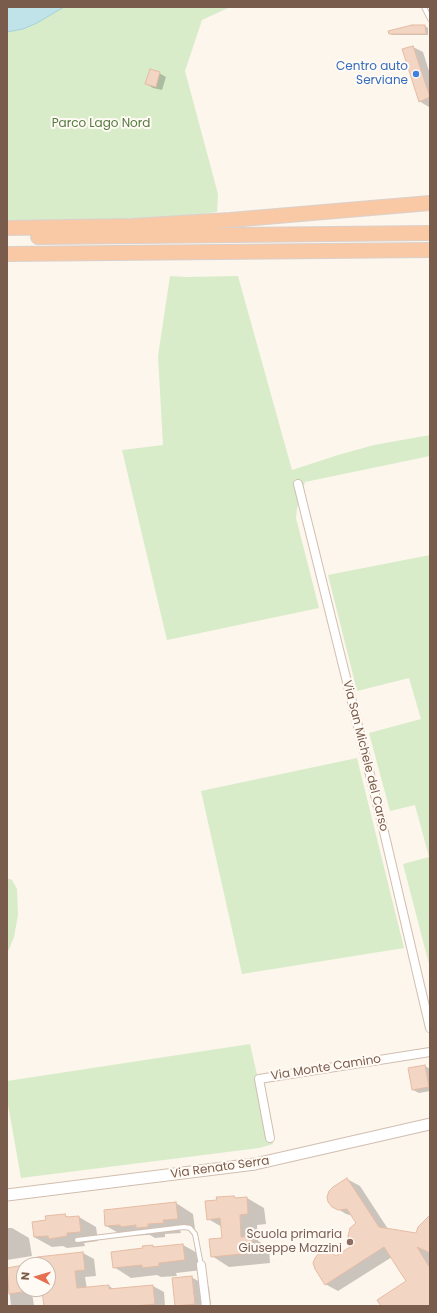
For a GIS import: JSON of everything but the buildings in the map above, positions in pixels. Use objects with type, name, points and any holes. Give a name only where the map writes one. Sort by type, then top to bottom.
[{"type":"highway","points":[[7,228],[132,226],[230,220],[430,203]]},
{"type":"highway","points":[[7,237],[430,233]]},
{"type":"highway","points":[[7,254],[430,250]]},
{"type":"street","name":"Via San Michele del Carso","points":[[298,484],[381,820],[430,1028]]},
{"type":"street","name":"Via Monte Camino","points":[[270,1138],[259,1079],[430,1052]]},
{"type":"street","name":"Via Renato Serra","points":[[7,1195],[255,1164],[430,1124]]},
{"type":"street","points":[[201,1265],[206,1306]]},
{"type":"lane","points":[[424,7],[430,13]]},
{"type":"lane","points":[[424,7],[430,19]]},
{"type":"lane","points":[[77,1240],[184,1227],[190,1228],[195,1234],[201,1265]]},
{"type":"green space","name":"Parco Lago Nord","points":[[7,7],[230,7],[202,20],[185,71],[218,194],[217,212],[175,218],[7,221]]},
{"type":"green space","points":[[170,276],[238,276],[292,470],[374,445],[430,435],[430,456],[305,482],[297,508],[296,518],[319,608],[167,640],[122,450],[163,445],[158,356]]},
{"type":"green space","points":[[430,555],[430,968],[403,864],[429,857],[415,805],[390,811],[369,733],[421,719],[409,678],[357,691],[328,575]]},
{"type":"green space","points":[[357,758],[404,948],[242,974],[201,791]]},
{"type":"green space","points":[[7,878],[12,880],[17,889],[18,915],[14,937],[7,954]]},
{"type":"green space","points":[[250,1044],[273,1144],[259,1148],[21,1178],[7,1099],[7,1081]]},
{"type":"water","points":[[7,7],[64,7],[37,23],[23,29],[7,32]]},
{"type":"place","name":"Centro auto Serviane","points":[[416,74]]},
{"type":"place","name":"Scuola primaria Giuseppe Mazzini","points":[[350,1242]]}]
